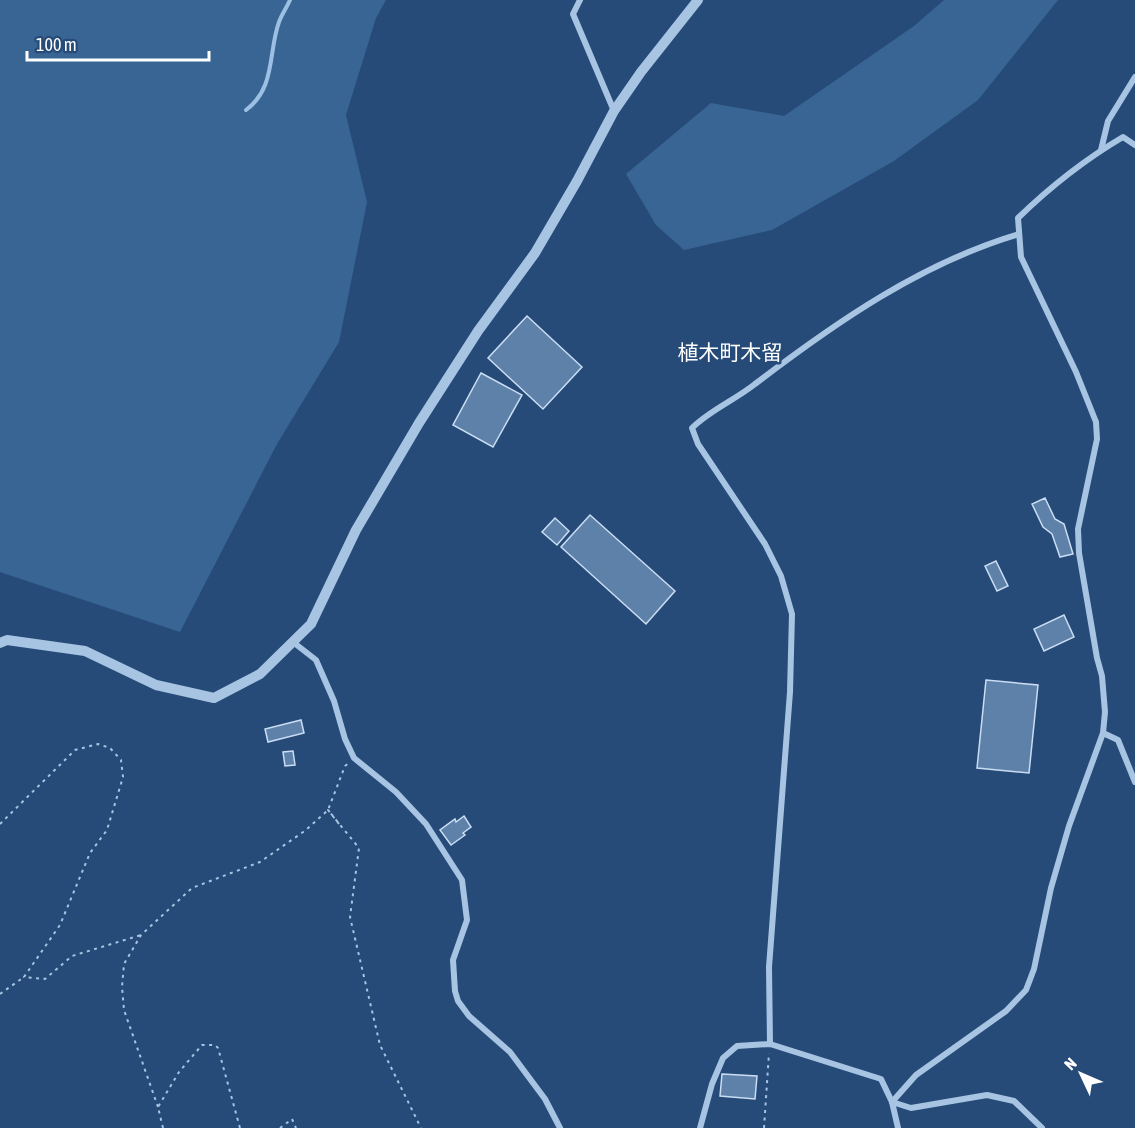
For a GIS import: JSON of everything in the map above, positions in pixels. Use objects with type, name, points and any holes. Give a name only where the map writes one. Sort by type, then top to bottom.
[{"type":"street","points":[[580,0],[573,14],[614,111]]},
{"type":"street","points":[[0,643],[7,640],[85,651],[156,685],[214,698],[260,674],[311,624],[356,530],[396,462],[478,331],[535,253],[614,111],[641,72],[698,0]]},
{"type":"street","points":[[1101,150],[1108,121],[1135,77]]},
{"type":"street","points":[[892,1102],[916,1075],[1006,1011],[1026,990],[1034,969],[1051,888],[1069,826],[1103,733],[1105,712],[1102,676],[1081,564],[1078,529],[1097,439],[1096,422],[1076,372],[1021,257],[1018,218],[1050,187],[1101,150],[1123,137],[1135,145]]},
{"type":"street","points":[[770,1044],[769,967],[790,692],[792,614],[781,576],[765,544],[698,444],[692,428],[701,418],[754,386],[799,352],[901,283],[982,245],[1019,234]]},
{"type":"street","points":[[293,642],[316,660],[354,758],[396,792],[426,824],[462,880],[467,920],[453,960],[458,1001],[469,1016],[510,1052],[545,1099],[560,1128]]},
{"type":"street","points":[[1103,733],[1118,740],[1135,782]]},
{"type":"street","points":[[700,1128],[712,1084],[723,1058],[737,1046],[770,1044],[881,1079],[892,1102],[898,1128]]},
{"type":"street","points":[[892,1102],[911,1108],[987,1095],[1014,1101],[1042,1128]]},
{"type":"path","points":[[0,824],[75,750],[98,744],[110,748],[121,760],[123,777],[107,830],[90,853],[60,925],[24,977],[0,994]]},
{"type":"path","points":[[163,1128],[158,1107],[124,1010],[122,987],[124,964],[141,935],[192,888],[260,862],[306,830],[328,810],[345,766],[354,758]]},
{"type":"path","points":[[328,810],[339,824]]},
{"type":"path","points":[[328,810],[359,849],[350,917],[380,1045],[421,1128]]},
{"type":"path","points":[[24,977],[45,979],[72,956],[141,935]]},
{"type":"path","points":[[764,1128],[770,1044]]},
{"type":"path","points":[[158,1107],[179,1072],[202,1045],[215,1045],[218,1048],[240,1128]]},
{"type":"path","points":[[280,1128],[292,1119],[296,1128]]},
{"type":"shaded area","points":[[0,0],[386,0],[376,18],[346,115],[367,202],[339,342],[277,444],[180,632],[0,572]]},
{"type":"shaded area","points":[[944,0],[1058,0],[978,100],[894,161],[772,230],[684,250],[656,225],[626,174],[711,103],[784,116],[914,26]]},
{"type":"building","points":[[527,316],[582,367],[543,409],[488,358]]},
{"type":"building","points":[[481,373],[522,395],[493,447],[453,425]]},
{"type":"building","points":[[1045,498],[1055,519],[1064,524],[1073,554],[1060,557],[1052,534],[1043,527],[1032,504]]},
{"type":"building","points":[[590,515],[675,591],[646,624],[561,547]]},
{"type":"building","points":[[555,518],[569,531],[557,545],[542,532]]},
{"type":"building","points":[[996,561],[1008,586],[997,591],[985,566]]},
{"type":"building","points":[[1064,615],[1074,637],[1044,651],[1034,629]]},
{"type":"building","points":[[986,680],[1038,685],[1029,773],[977,768]]},
{"type":"building","points":[[301,720],[304,733],[268,742],[265,729]]},
{"type":"building","points":[[293,751],[295,765],[285,766],[283,752]]},
{"type":"building","points":[[464,816],[471,827],[463,833],[465,835],[451,845],[440,830],[455,819],[456,822]]},
{"type":"building","points":[[722,1074],[757,1076],[755,1099],[720,1096]]},
{"type":"waterway","points":[[246,110],[256,101],[267,80],[280,19],[290,0]]},
{"type":"district","name":"植木町木留","points":[[730,353]]}]
